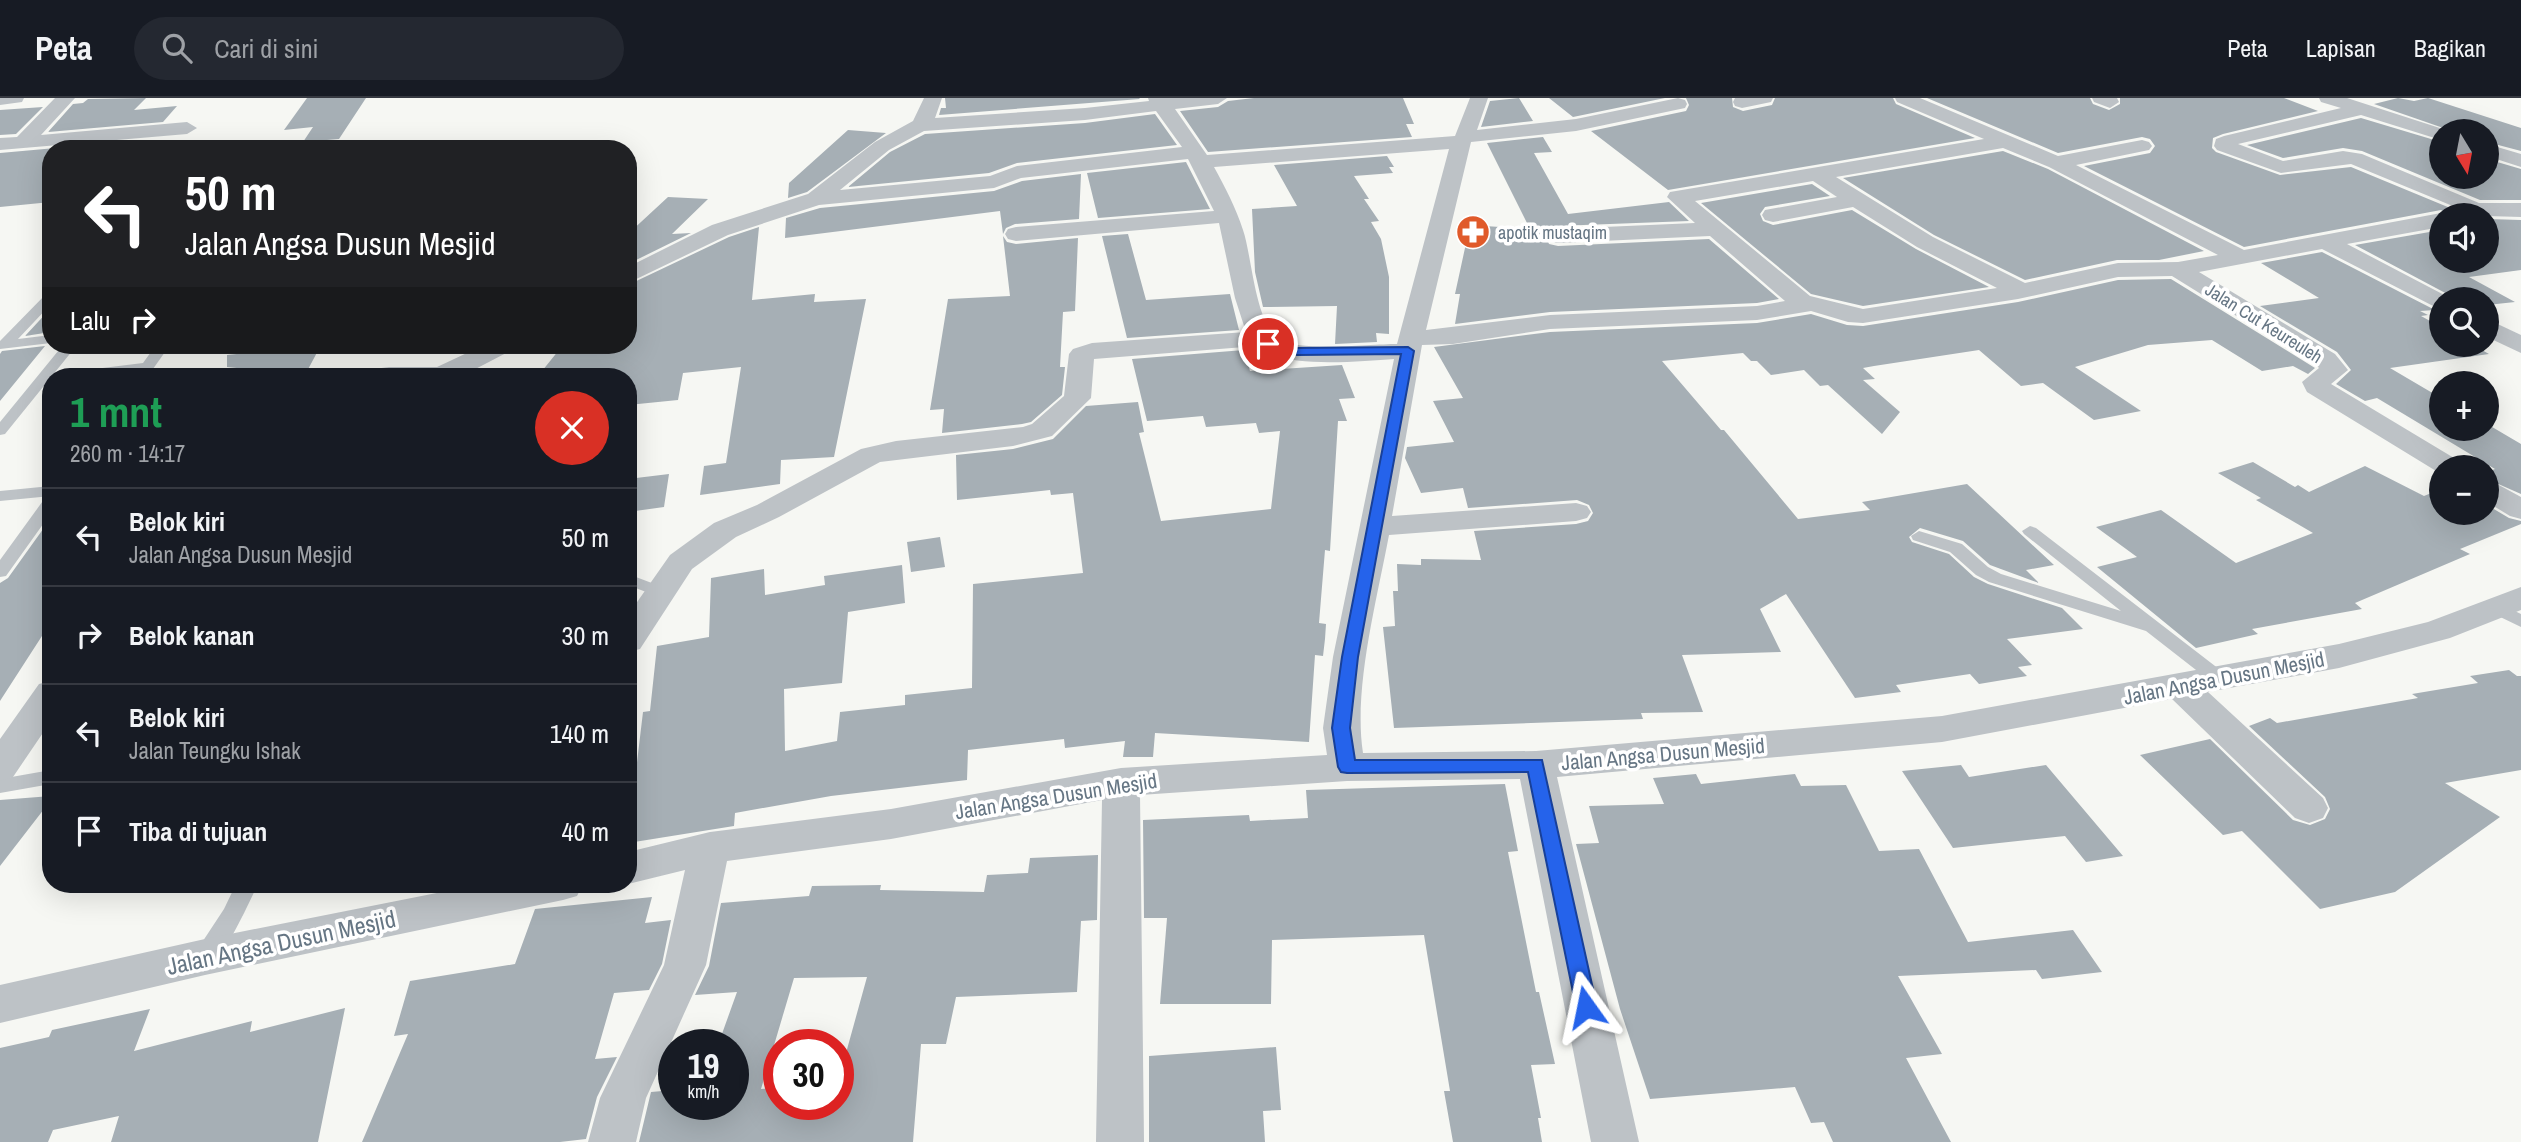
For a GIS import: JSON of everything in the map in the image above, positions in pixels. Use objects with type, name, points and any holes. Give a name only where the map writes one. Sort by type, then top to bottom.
[{"type":"street","points":[[0,99],[15,98]]},
{"type":"street","points":[[23,142],[66,98]]},
{"type":"street","points":[[817,199],[882,146],[920,125],[933,98]]},
{"type":"street","points":[[920,125],[1086,114],[1159,102],[1218,98]]},
{"type":"street","points":[[1347,767],[1341,728],[1350,657],[1410,345],[1463,139],[1479,98]]},
{"type":"street","points":[[1742,102],[1763,98]]},
{"type":"street","points":[[1904,98],[2056,163],[2241,257]]},
{"type":"street","points":[[2328,98],[2429,130]]},
{"type":"street","points":[[1159,102],[1176,123],[1227,216],[1241,262],[1252,318],[1262,338],[1277,348],[1297,352],[1410,345],[1550,322],[1757,313],[1804,304],[1823,305],[1855,316],[2021,291],[2123,270],[2157,267],[2178,270],[2429,222]]},
{"type":"street","points":[[637,271],[720,230],[817,199],[994,182],[1017,172],[1463,139],[1576,125],[1678,104]]},
{"type":"street","points":[[2362,109],[2223,143],[2224,146],[2281,167],[2343,157],[2355,158],[2451,203]]},
{"type":"street","points":[[46,140],[187,128]]},
{"type":"street","points":[[0,144],[42,140]]},
{"type":"street","points":[[1804,304],[1678,197],[2007,141]]},
{"type":"street","points":[[2056,163],[2142,146]]},
{"type":"street","points":[[2499,153],[2521,161]]},
{"type":"street","points":[[1818,175],[1925,242],[2021,291]]},
{"type":"street","points":[[1773,215],[1855,200]]},
{"type":"street","points":[[2499,211],[2521,210]]},
{"type":"street","points":[[1016,234],[1227,216]]},
{"type":"street","points":[[1558,236],[1713,229]]},
{"type":"street","points":[[2324,241],[2429,297]]},
{"type":"street","name":"Jalan Cut Keureuleh","points":[[2178,270],[2326,360],[2335,370],[2315,382],[2316,386],[2429,455]]},
{"type":"street","points":[[2499,333],[2521,345]]},
{"type":"street","points":[[637,627],[681,562],[726,530],[768,511],[871,455],[1013,438],[1041,430],[1077,398],[1082,354],[1092,351],[1262,338]]},
{"type":"street","points":[[461,368],[487,354]]},
{"type":"street","points":[[2499,497],[2521,510]]},
{"type":"street","points":[[1375,527],[1576,512]]},
{"type":"street","name":"Jalan Angsa Dusun Mesjid","points":[[637,866],[710,848],[891,824],[1121,782],[1347,767],[1536,765],[1942,729],[2221,680],[2339,656],[2513,609]]},
{"type":"street","points":[[2181,687],[2309,808]]},
{"type":"street","points":[[0,767],[42,706]]},
{"type":"street","points":[[1536,765],[1615,1142]]},
{"type":"street","points":[[1120,1142],[1121,782]]},
{"type":"street","points":[[612,1142],[622,1098],[685,965],[710,848]]},
{"type":"street","name":"Jalan Angsa Dusun Mesjid","points":[[0,1004],[205,957],[519,893]]},
{"type":"lane","points":[[3,345],[42,305]]},
{"type":"lane","points":[[3,345],[42,341]]},
{"type":"lane","points":[[0,431],[42,384]]},
{"type":"lane","points":[[0,496],[42,492]]},
{"type":"lane","points":[[0,572],[42,514]]},
{"type":"lane","points":[[2030,531],[2221,680]]},
{"type":"lane","points":[[1919,536],[1956,548],[1982,571],[1995,578],[2157,628]]},
{"type":"lane","points":[[637,583],[659,592]]},
{"type":"lane","points":[[0,786],[42,779]]},
{"type":"lane","points":[[205,957],[243,893]]},
{"type":"building","points":[[146,98],[134,110],[177,106],[163,122],[48,132],[73,104],[83,103],[88,99]]},
{"type":"building","points":[[307,98],[366,98],[339,139],[304,140],[313,127],[284,130]]},
{"type":"building","points":[[945,98],[1140,99],[939,115],[941,108],[946,108]]},
{"type":"building","points":[[1254,98],[1403,98],[1414,124],[1406,124],[1412,137],[1208,152],[1180,111],[1218,107],[1228,101]]},
{"type":"building","points":[[1519,98],[1533,121],[1481,127],[1490,101]]},
{"type":"building","points":[[1549,98],[1665,98],[1573,117]]},
{"type":"building","points":[[1686,98],[1732,98],[1733,107],[1743,111],[1772,105],[1775,98],[1893,98],[1896,104],[1975,138],[1668,190],[1591,131],[1686,111],[1689,105]]},
{"type":"building","points":[[1927,98],[2090,98],[2093,104],[2109,110],[2120,104],[2120,98],[2284,98],[2318,111],[2223,134],[2213,138],[2212,148],[2216,152],[2280,175],[2351,167],[2438,203],[2429,203],[2429,212],[2244,247],[2084,166],[2150,153],[2155,146],[2150,139],[2142,137],[2058,153]]},
{"type":"building","points":[[2398,98],[2414,101],[2428,98],[2493,119],[2429,119],[2429,123],[2374,104]]},
{"type":"building","points":[[43,107],[16,134],[0,135],[0,110]]},
{"type":"building","points":[[1155,114],[1177,145],[1017,163],[989,173],[848,187],[890,152],[925,134],[1085,123]]},
{"type":"building","points":[[2361,118],[2429,138],[2429,179],[2362,151],[2343,148],[2283,158],[2247,145]]},
{"type":"building","points":[[2499,121],[2521,128],[2521,151],[2499,145]]},
{"type":"building","points":[[848,130],[886,133],[807,192],[788,198],[789,183]]},
{"type":"building","points":[[1543,137],[1552,152],[1534,153],[1568,214],[1669,202],[1689,221],[1557,226],[1549,228],[1545,235],[1549,244],[1558,246],[1709,239],[1779,299],[1757,303],[1550,312],[1455,324],[1460,294],[1455,294],[1470,225],[1530,229],[1487,143]]},
{"type":"building","points":[[42,149],[42,203],[0,207],[0,153]]},
{"type":"building","points":[[2003,151],[2048,169],[2204,251],[2159,260],[2117,260],[2025,280],[1934,235],[1843,178]]},
{"type":"building","points":[[1387,156],[1394,167],[1389,167],[1393,173],[1354,176],[1369,199],[1364,199],[1379,221],[1371,222],[1381,239],[1389,277],[1389,334],[1376,333],[1377,342],[1335,344],[1337,306],[1263,307],[1255,272],[1252,209],[1297,206],[1274,165]]},
{"type":"building","points":[[1186,162],[1210,209],[1098,218],[1087,173]]},
{"type":"building","points":[[2499,163],[2521,169],[2521,200],[2480,200],[2454,189],[2499,189]]},
{"type":"building","points":[[1081,174],[1079,219],[1015,224],[1006,228],[1003,234],[1000,211],[785,238],[786,218],[820,208],[994,191],[1022,181]]},
{"type":"building","points":[[1812,184],[1830,196],[1765,207],[1760,214],[1763,221],[1773,225],[1852,210],[1916,249],[1989,287],[1863,306],[1811,294],[1701,203]]},
{"type":"building","points":[[668,197],[708,199],[672,234],[691,233],[637,260],[637,226]]},
{"type":"building","points":[[2499,219],[2521,220],[2521,270],[2499,273]]},
{"type":"building","points":[[759,227],[752,300],[815,294],[814,302],[866,299],[834,457],[781,460],[780,484],[700,495],[704,466],[726,463],[741,367],[683,373],[678,400],[637,404],[637,368],[544,368],[556,354],[637,354],[637,281],[729,237]]},
{"type":"building","points":[[2429,232],[2429,273],[2499,273],[2469,277],[2487,287],[2434,287],[2355,245]]},
{"type":"building","points":[[1128,234],[1146,300],[1230,294],[1239,330],[1127,338],[1102,236]]},
{"type":"building","points":[[1003,236],[1007,242],[1016,244],[1078,238],[1075,311],[1063,312],[1060,367],[1065,367],[1062,395],[1031,422],[942,433],[944,409],[930,410],[948,299],[1010,296]]},
{"type":"building","points":[[2322,252],[2429,307],[2429,310],[2420,311],[2428,315],[2421,316],[2429,320],[2429,357],[2468,357],[2390,368],[2429,391],[2429,429],[2377,398],[2365,401],[2336,384],[2351,370],[2337,352],[2260,306],[2319,298],[2261,263]]},
{"type":"building","points":[[2171,279],[2315,368],[2308,374],[2293,366],[2262,371],[2212,340],[2148,345],[2075,367],[2141,411],[2094,420],[2043,383],[2021,386],[1979,350],[1863,368],[1875,379],[1863,380],[1900,412],[1882,434],[1828,385],[1820,386],[1804,370],[1771,375],[1757,361],[1751,361],[1743,353],[1662,361],[1798,519],[1870,510],[1862,502],[1967,484],[2054,565],[2026,570],[2039,583],[1990,565],[1963,541],[1920,528],[1909,537],[1912,542],[1949,554],[1974,577],[1988,584],[2062,608],[2083,629],[2007,639],[2032,665],[2018,667],[2027,676],[1979,684],[1970,674],[1896,685],[1901,692],[1855,698],[1786,594],[1760,609],[1781,652],[1682,655],[1703,712],[1641,713],[1643,719],[1394,728],[1383,627],[1395,626],[1393,591],[1398,591],[1397,564],[1421,565],[1421,559],[1481,560],[1474,531],[1576,524],[1588,521],[1593,513],[1589,505],[1577,500],[1468,508],[1463,488],[1421,493],[1405,458],[1407,447],[1454,442],[1433,401],[1463,398],[1434,347],[1550,332],[1757,323],[1811,314],[1847,325],[1863,326],[2018,302],[2118,280]]},
{"type":"building","points":[[2499,293],[2515,302],[2499,304]]},
{"type":"building","points":[[42,318],[42,333],[25,336]]},
{"type":"building","points":[[42,346],[0,401],[0,354],[2,351]]},
{"type":"building","points":[[1244,350],[1250,371],[1342,365],[1355,398],[1339,399],[1347,421],[1338,421],[1330,551],[1325,550],[1319,623],[1326,624],[1325,639],[1323,656],[1315,655],[1309,742],[1155,733],[1153,757],[1123,757],[1125,741],[1065,748],[1064,739],[968,750],[967,780],[831,796],[735,813],[734,826],[637,842],[637,762],[643,712],[650,711],[657,646],[709,637],[711,578],[764,569],[765,595],[825,585],[824,576],[902,565],[905,603],[848,612],[842,683],[784,689],[785,751],[837,741],[840,712],[905,705],[905,695],[972,688],[973,584],[1083,573],[1073,493],[1051,495],[1050,490],[957,500],[956,455],[1013,449],[1053,439],[1086,406],[1138,402],[1144,432],[1139,433],[1161,521],[1271,509],[1280,431],[1259,433],[1256,423],[1206,427],[1203,416],[1147,421],[1132,359]]},
{"type":"building","points":[[316,354],[309,368],[227,367],[227,355]]},
{"type":"building","points":[[2499,431],[2521,444],[2521,494],[2499,484],[2499,455],[2472,455],[2448,441],[2499,441]]},
{"type":"building","points":[[2253,462],[2295,487],[2298,485],[2309,492],[2365,466],[2424,496],[2429,494],[2429,525],[2499,525],[2499,512],[2521,521],[2521,524],[2460,549],[2470,554],[2355,603],[2362,609],[2252,629],[2258,634],[2196,648],[2097,567],[2137,557],[2096,527],[2161,510],[2236,563],[2313,533],[2256,500],[2261,498],[2218,473]]},
{"type":"building","points":[[669,474],[664,507],[637,511],[637,478]]},
{"type":"building","points":[[42,531],[42,636],[0,701],[0,583],[8,578]]},
{"type":"building","points":[[940,537],[945,567],[911,572],[907,542]]},
{"type":"building","points":[[2509,670],[2521,676],[2521,770],[2445,783],[2500,817],[2395,892],[2320,909],[2242,831],[2223,835],[2140,755],[2210,739],[2293,820],[2310,825],[2325,819],[2330,809],[2325,797],[2249,726],[2270,718],[2277,723],[2418,698],[2412,694],[2478,683],[2470,676]]},
{"type":"building","points":[[1961,765],[1969,777],[2046,765],[2123,856],[2086,862],[2065,836],[1953,848],[1902,771]]},
{"type":"building","points":[[1696,774],[1701,784],[1795,774],[1801,786],[1846,785],[1879,851],[1919,849],[1968,942],[2073,930],[2102,972],[2042,979],[2036,970],[1898,976],[1942,1054],[1906,1058],[1951,1142],[1833,1142],[1824,1122],[1811,1123],[1795,1087],[1650,1099],[1620,1009],[1576,844],[1599,843],[1589,806],[1664,804],[1653,778]]},
{"type":"building","points":[[1505,784],[1518,851],[1508,852],[1536,992],[1539,992],[1555,1064],[1531,1065],[1541,1118],[1538,1118],[1542,1142],[1453,1142],[1444,1091],[1450,1091],[1424,935],[1272,940],[1271,1004],[1160,1004],[1167,918],[1144,918],[1143,820],[1249,815],[1250,821],[1308,818],[1306,790]]},
{"type":"building","points":[[42,797],[42,812],[0,866],[0,800]]},
{"type":"building","points":[[1098,855],[1097,920],[1081,921],[1077,992],[956,997],[946,1044],[921,1044],[913,1142],[639,1142],[651,1092],[658,1091],[658,1120],[749,1120],[749,1029],[724,1029],[737,992],[695,995],[709,966],[721,903],[809,896],[812,886],[881,885],[880,890],[984,892],[987,875],[1028,873],[1030,858]]},
{"type":"building","points":[[652,897],[645,923],[671,920],[662,964],[649,990],[614,993],[595,1059],[617,1057],[597,1097],[586,1139],[560,1142],[362,1142],[408,1034],[394,1036],[410,981],[515,964],[535,909]]},
{"type":"building","points":[[345,1008],[318,1142],[111,1142],[119,1116],[53,1130],[48,1142],[0,1142],[0,1048],[49,1037],[52,1030],[150,1009],[134,1051],[252,1021],[250,1032]]},
{"type":"building","points":[[1276,1047],[1281,1110],[1263,1111],[1265,1142],[1149,1142],[1149,1056]]},
{"type":"place","name":"apotik mustaqim","points":[[1473,232]]},
{"type":"route","points":[[1268,344],[1297,352],[1408,351],[1350,657],[1341,728],[1347,767],[1536,765],[1586,1007]]}]
